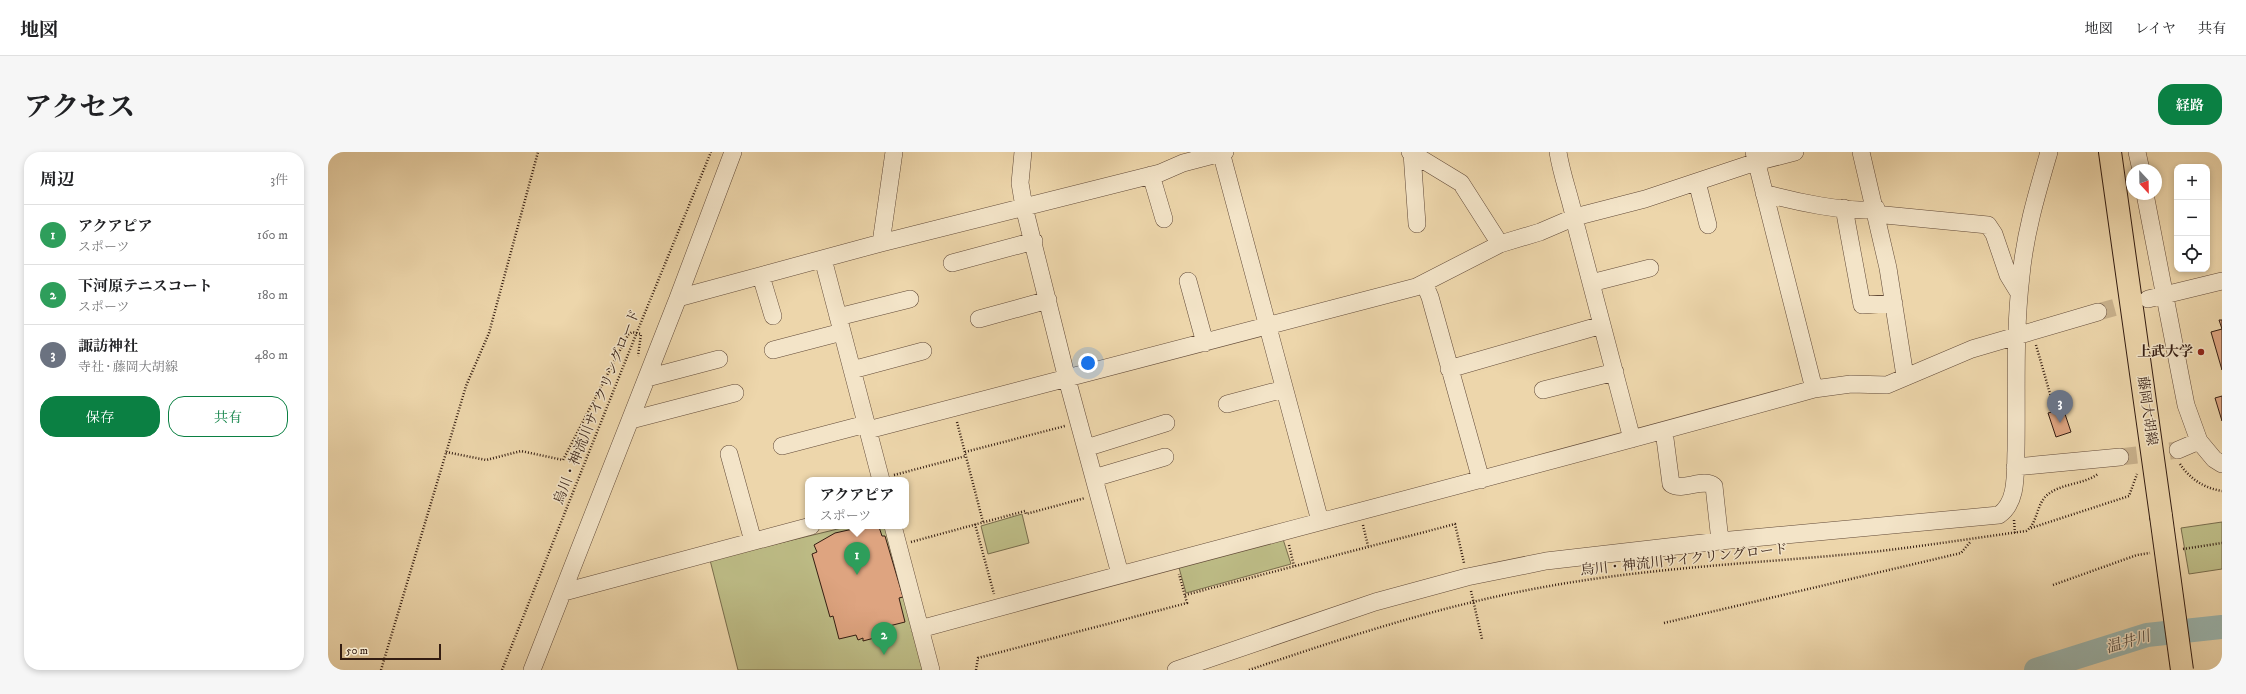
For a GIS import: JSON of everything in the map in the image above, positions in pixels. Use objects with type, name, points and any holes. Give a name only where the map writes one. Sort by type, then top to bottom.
[{"type":"main road","name":"藤岡大胡線","points":[[2110,152],[2182,670]]},
{"type":"street","points":[[532,670],[631,420],[733,152]]},
{"type":"street","points":[[881,243],[894,152]]},
{"type":"street","points":[[1023,152],[1020,182],[1024,207],[1034,241],[1067,379],[1120,574]]},
{"type":"street","points":[[678,298],[881,243],[1151,175],[1183,163],[1222,152],[1320,521]]},
{"type":"street","points":[[1411,152],[1461,182],[1500,244]]},
{"type":"street","points":[[1411,152],[1417,224]]},
{"type":"street","points":[[1558,152],[1561,170],[1575,217],[1632,439]]},
{"type":"street","points":[[782,446],[1067,379],[1424,283],[1500,244],[1540,232],[1575,217],[1645,199],[1697,182],[1755,157],[1795,152]]},
{"type":"street","points":[[1861,152],[1877,212],[1894,303],[1905,376]]},
{"type":"street","points":[[1176,670],[1375,602],[1467,577],[1546,561],[1720,541],[1999,515],[2006,510],[2010,504],[2015,468],[2025,332],[2019,293],[2032,209],[2050,152]]},
{"type":"street","points":[[2137,152],[2140,164]]},
{"type":"street","points":[[1755,157],[1814,389]]},
{"type":"street","points":[[1151,175],[1164,219]]},
{"type":"street","points":[[1697,182],[1708,225]]},
{"type":"street","points":[[1764,193],[1844,208],[1869,210],[1885,215],[1988,225],[1994,234],[2008,275],[2019,293]]},
{"type":"street","points":[[2146,200],[2156,297],[2186,405],[2199,441],[2214,459],[2222,464]]},
{"type":"street","points":[[1844,208],[1862,305],[1894,303]]},
{"type":"street","points":[[952,263],[1034,241]]},
{"type":"street","points":[[823,259],[880,477]]},
{"type":"street","points":[[1591,283],[1650,268]]},
{"type":"street","points":[[761,276],[773,316]]},
{"type":"street","points":[[1188,281],[1205,343]]},
{"type":"street","points":[[2156,297],[2222,281]]},
{"type":"street","points":[[1424,283],[1430,297],[1481,480]]},
{"type":"street","points":[[772,350],[910,299]]},
{"type":"street","points":[[979,319],[1048,300]]},
{"type":"street","points":[[920,629],[1285,530],[1664,431],[1814,389],[1851,384],[1887,385],[1905,376],[1972,349],[2025,332],[2098,312]]},
{"type":"street","points":[[1449,369],[1602,325]]},
{"type":"street","points":[[852,370],[923,351]]},
{"type":"street","points":[[647,378],[719,359]]},
{"type":"street","points":[[1543,390],[1615,372]]},
{"type":"street","points":[[1227,404],[1284,389]]},
{"type":"street","points":[[631,420],[735,394]]},
{"type":"street","points":[[1086,448],[1166,423]]},
{"type":"street","points":[[1664,431],[1671,484],[1679,486],[1708,483],[1714,486],[1720,541]]},
{"type":"street","points":[[2178,454],[2199,441]]},
{"type":"street","points":[[729,454],[753,541]]},
{"type":"street","points":[[1094,478],[1165,457]]},
{"type":"street","points":[[2015,468],[2120,457]]},
{"type":"street","points":[[564,592],[805,528]]},
{"type":"street","points":[[894,529],[931,670]]},
{"type":"path","points":[[381,670],[466,386],[489,333],[538,152]]},
{"type":"path","name":"烏川・神流川サイクリングロード","points":[[502,670],[637,332],[711,152]]},
{"type":"path","points":[[446,452],[486,460],[521,451],[563,460],[628,335],[632,332],[641,334],[637,358]]},
{"type":"path","points":[[2025,332],[2053,404]]},
{"type":"path","points":[[956,418],[983,522]]},
{"type":"path","points":[[888,477],[1079,422]]},
{"type":"path","points":[[2178,454],[2191,479],[2204,486],[2222,491]]},
{"type":"path","name":"烏川・神流川サイクリングロード","points":[[1249,670],[1408,619],[1473,600],[1544,587],[1668,569],[1872,552],[1972,540],[2015,533],[2128,496],[2139,471]]},
{"type":"path","points":[[2031,529],[2039,506],[2046,497],[2055,490],[2080,482],[2101,472]]},
{"type":"path","points":[[898,546],[1025,511],[1026,514],[1098,494]]},
{"type":"path","points":[[1359,511],[1368,546]]},
{"type":"path","points":[[2014,520],[2015,533]]},
{"type":"path","points":[[976,524],[998,608]]},
{"type":"path","points":[[1185,595],[1455,524],[1465,570]]},
{"type":"path","points":[[1285,530],[1294,566]]},
{"type":"path","points":[[1664,623],[1961,553],[1972,540]]},
{"type":"path","points":[[2176,550],[2222,543]]},
{"type":"path","points":[[2053,586],[2137,555],[2153,552]]},
{"type":"path","points":[[976,670],[978,658],[1187,603],[1175,560]]},
{"type":"path","points":[[1473,600],[1482,639]]},
{"type":"shaded area","points":[[1022,514],[1029,543],[988,554],[981,526]]},
{"type":"shaded area","points":[[2222,522],[2222,569],[2189,574],[2181,528]]},
{"type":"shaded area","points":[[838,529],[888,529],[924,670],[738,670],[710,560]]},
{"type":"shaded area","points":[[1282,536],[1291,564],[1186,593],[1178,564]]},
{"type":"building","points":[[2219,320],[2222,320],[2222,329]]},
{"type":"building","points":[[2222,329],[2222,370],[2211,332]]},
{"type":"building","points":[[2222,396],[2222,421],[2215,398]]},
{"type":"building","points":[[2058,406],[2059,410],[2063,408],[2071,432],[2056,437],[2048,413],[2052,412],[2051,409]]},
{"type":"building","points":[[853,529],[880,529],[882,536],[885,536],[903,597],[899,598],[905,622],[877,629],[878,637],[863,641],[863,638],[858,640],[856,635],[839,639],[833,616],[830,617],[812,554],[817,552],[814,545],[835,533]]},
{"type":"waterway","name":"温井川","points":[[2036,670],[2147,635],[2222,627]]},
{"type":"tunnel","points":[[2098,312],[2142,300]]},
{"type":"tunnel","points":[[2120,457],[2178,450]]},
{"type":"place","name":"上武大学","points":[[2201,352]]},
{"type":"place","name":"諏訪神社","points":[[2060,423]]},
{"type":"place","name":"アクアピア","points":[[857,575]]},
{"type":"place","name":"下河原テニスコート","points":[[884,655]]}]
